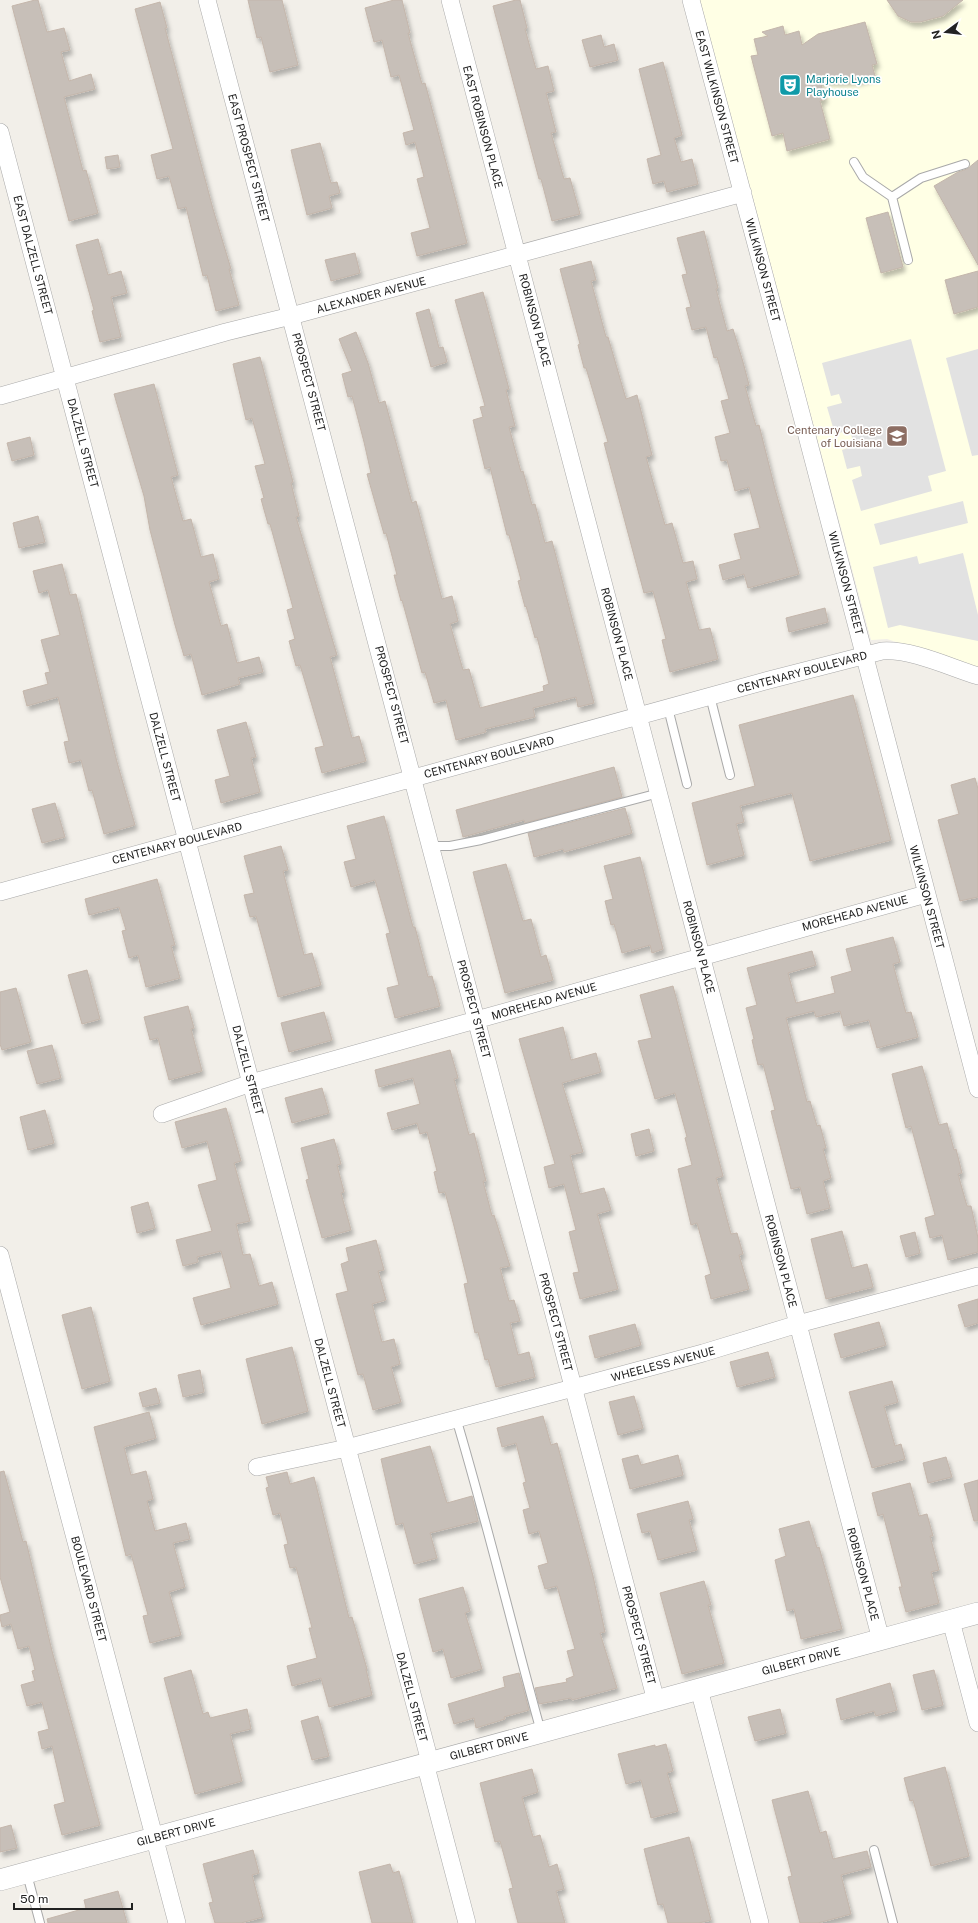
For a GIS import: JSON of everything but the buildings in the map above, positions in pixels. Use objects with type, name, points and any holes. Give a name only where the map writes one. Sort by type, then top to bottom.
[{"type":"street","name":"EAST PROSPECT STREET","points":[[207,0],[291,316]]},
{"type":"street","name":"EAST ROBINSON PLACE","points":[[450,0],[517,255]]},
{"type":"street","name":"EAST WILKINSON STREET","points":[[691,0],[743,194]]},
{"type":"street","name":"EAST DALZELL STREET","points":[[0,132],[66,378]]},
{"type":"street","name":"ALEXANDER AVENUE","points":[[0,396],[226,332],[291,316],[743,194]]},
{"type":"street","name":"WILKINSON STREET","points":[[743,194],[978,1089]]},
{"type":"street","name":"ROBINSON PLACE","points":[[517,255],[881,1640]]},
{"type":"street","name":"PROSPECT STREET","points":[[291,316],[432,846],[656,1701]]},
{"type":"street","name":"DALZELL STREET","points":[[66,378],[347,1448],[467,1923]]},
{"type":"street","name":"CENTENARY BOULEVARD","points":[[0,892],[710,696],[865,655],[891,650],[908,653],[978,676]]},
{"type":"street","name":"MOREHEAD AVENUE","points":[[162,1114],[251,1083],[926,894]]},
{"type":"street","name":"BOULEVARD STREET","points":[[0,1255],[177,1923]]},
{"type":"street","name":"WHEELESS AVENUE","points":[[257,1467],[347,1448],[703,1353],[798,1324],[978,1276]]},
{"type":"street","name":"GILBERT DRIVE","points":[[0,1880],[978,1613]]},
{"type":"street","points":[[951,1621],[978,1723]]},
{"type":"street","points":[[699,1689],[760,1923]]},
{"type":"lane","points":[[854,162],[862,177],[892,197],[908,260]]},
{"type":"lane","points":[[892,197],[921,178],[965,164]]},
{"type":"lane","points":[[710,696],[730,776]]},
{"type":"lane","points":[[668,708],[687,784]]},
{"type":"lane","points":[[432,846],[450,846],[481,840],[659,793]]},
{"type":"lane","points":[[456,1418],[479,1496],[510,1620],[541,1732]]},
{"type":"lane","points":[[874,1850],[893,1923]]},
{"type":"lane","points":[[27,1873],[40,1923]]},
{"type":"shaded area","name":"Centenary College of Louisiana","points":[[700,0],[978,0],[978,669],[887,639],[871,640]]},
{"type":"shaded area","points":[[911,339],[946,471],[928,476],[932,491],[861,511],[852,480],[862,476],[860,466],[847,469],[842,450],[854,446],[850,430],[835,434],[827,407],[842,403],[839,394],[831,396],[822,363]]},
{"type":"shaded area","points":[[978,349],[978,455],[972,456],[946,358]]},
{"type":"shaded area","points":[[963,501],[968,523],[880,545],[874,524]]},
{"type":"shaded area","points":[[963,553],[978,615],[978,641],[900,625],[888,628],[873,567],[917,556],[919,564]]},
{"type":"place","name":"Marjorie Lyons Playhouse","points":[[790,85]]},
{"type":"place","name":"Centenary College of Louisiana","points":[[897,436]]}]
